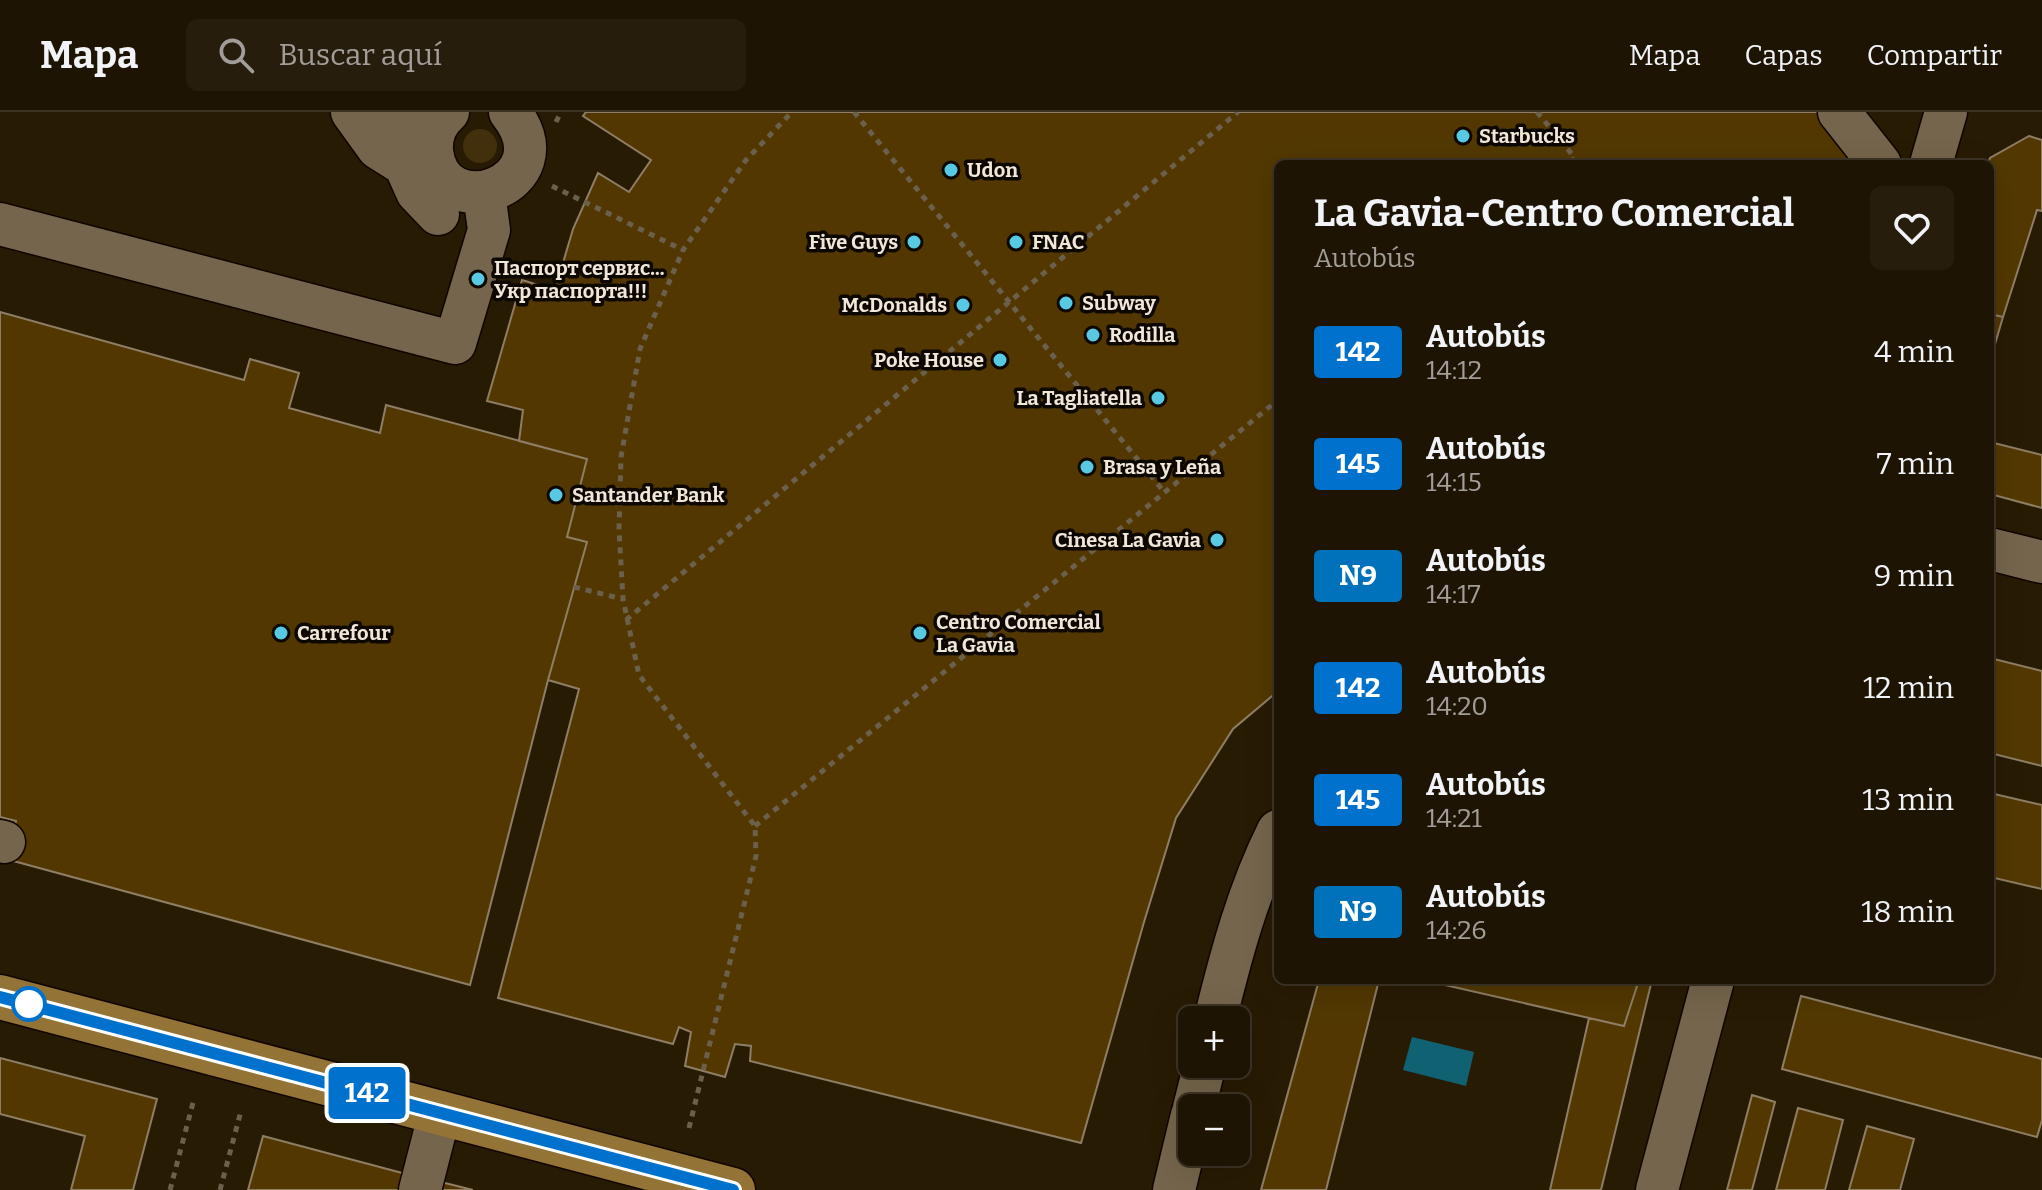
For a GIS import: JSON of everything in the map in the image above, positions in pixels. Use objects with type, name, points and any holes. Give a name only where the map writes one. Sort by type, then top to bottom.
[{"type":"main road","points":[[0,997],[440,1112],[684,1184],[733,1190]]},
{"type":"street","points":[[352,112],[378,148],[405,165],[417,192],[438,214]]},
{"type":"street","points":[[385,112],[440,127],[437,169],[446,180],[470,193],[498,189],[520,169],[525,139],[520,116]]},
{"type":"street","points":[[1839,112],[1877,160]]},
{"type":"street","points":[[1932,160],[1946,112]]},
{"type":"street","points":[[0,224],[455,343],[489,230],[484,193]]},
{"type":"street","points":[[1994,550],[2042,562]]},
{"type":"street","points":[[1218,1006],[1232,951],[1261,866],[1274,839]]},
{"type":"street","points":[[1657,1190],[1712,984]]},
{"type":"street","points":[[420,1190],[440,1112]]},
{"type":"street","points":[[1174,1190],[1180,1166]]},
{"type":"path","points":[[689,1128],[756,856],[755,826],[639,675],[623,599],[619,529],[621,457],[640,349],[683,250],[746,160],[792,112]]},
{"type":"path","points":[[854,112],[1165,493]]},
{"type":"path","points":[[626,620],[1238,112]]},
{"type":"path","points":[[1537,112],[1575,158],[1573,160]]},
{"type":"path","points":[[552,186],[683,250]]},
{"type":"path","points":[[755,826],[1274,403]]},
{"type":"path","points":[[574,587],[623,599]]},
{"type":"path","points":[[170,1190],[194,1099]]},
{"type":"path","points":[[220,1190],[241,1111]]},
{"type":"shaded area","points":[[480,129],[492,134],[497,146],[492,158],[480,163],[468,158],[463,146],[468,134]]},
{"type":"water","points":[[1412,1037],[1474,1052],[1466,1086],[1403,1070]]},
{"type":"building","name":"Centro Comercial La Gavia","points":[[586,112],[1821,112],[1861,160],[1274,160],[1274,694],[1233,729],[1176,818],[1081,1143],[750,1061],[751,1046],[735,1044],[725,1077],[685,1066],[691,1032],[679,1027],[673,1044],[498,998],[579,689],[548,680],[587,542],[567,537],[587,459],[519,441],[523,410],[487,401],[522,280],[555,290],[573,229],[598,173],[629,192],[651,160],[583,116]]},
{"type":"building","points":[[2029,136],[2042,140],[2042,211],[2037,210],[2003,317],[1994,315],[1994,160],[1990,158]]},
{"type":"building","name":"Carrefour","points":[[0,312],[244,380],[250,359],[299,373],[289,408],[380,433],[386,405],[587,459],[567,537],[587,542],[548,680],[470,985],[6,859],[16,821],[0,817]]},
{"type":"building","points":[[1994,315],[2003,317],[1994,347]]},
{"type":"building","points":[[1994,443],[2042,455],[2042,508],[1994,495]]},
{"type":"building","points":[[1994,659],[2042,671],[2042,766],[1994,754]]},
{"type":"building","points":[[1994,794],[2042,805],[2042,889],[1994,878]]},
{"type":"building","points":[[1318,984],[1378,984],[1326,1190],[1261,1190]]},
{"type":"building","points":[[1440,984],[1638,984],[1624,1026]]},
{"type":"building","points":[[1638,984],[1651,984],[1601,1190],[1550,1190],[1589,1018],[1624,1026]]},
{"type":"building","points":[[1801,996],[2042,1059],[2042,1120],[2037,1137],[1782,1069]]},
{"type":"building","points":[[0,1058],[157,1099],[133,1190],[71,1190],[85,1136],[0,1114]]},
{"type":"building","points":[[1752,1095],[1775,1102],[1752,1190],[1727,1190]]},
{"type":"building","points":[[1798,1108],[1843,1120],[1825,1190],[1776,1190]]},
{"type":"building","points":[[1867,1126],[1914,1139],[1900,1190],[1849,1190]]},
{"type":"building","points":[[263,1136],[406,1174],[402,1190],[248,1190]]},
{"type":"building","points":[[441,1182],[473,1190],[440,1190]]},
{"type":"bus line","name":"142","points":[[0,997],[733,1190]]},
{"type":"place","name":"Starbucks","points":[[1463,136]]},
{"type":"place","name":"Udon","points":[[951,170]]},
{"type":"place","name":"Five Guys","points":[[914,242]]},
{"type":"place","name":"FNAC","points":[[1016,242]]},
{"type":"place","name":"Паспорт сервис... Укр паспорта!!!","points":[[478,279]]},
{"type":"place","name":"Subway","points":[[1066,303]]},
{"type":"place","name":"McDonalds","points":[[963,305]]},
{"type":"place","name":"Rodilla","points":[[1093,335]]},
{"type":"place","name":"Poke House","points":[[1000,360]]},
{"type":"place","name":"La Tagliatella","points":[[1158,398]]},
{"type":"place","name":"Brasa y Leña","points":[[1087,467]]},
{"type":"place","name":"Santander Bank","points":[[556,495]]},
{"type":"place","name":"Cinesa La Gavia","points":[[1217,540]]},
{"type":"place","name":"Carrefour","points":[[281,633]]},
{"type":"place","name":"Centro Comercial La Gavia","points":[[920,633]]}]
